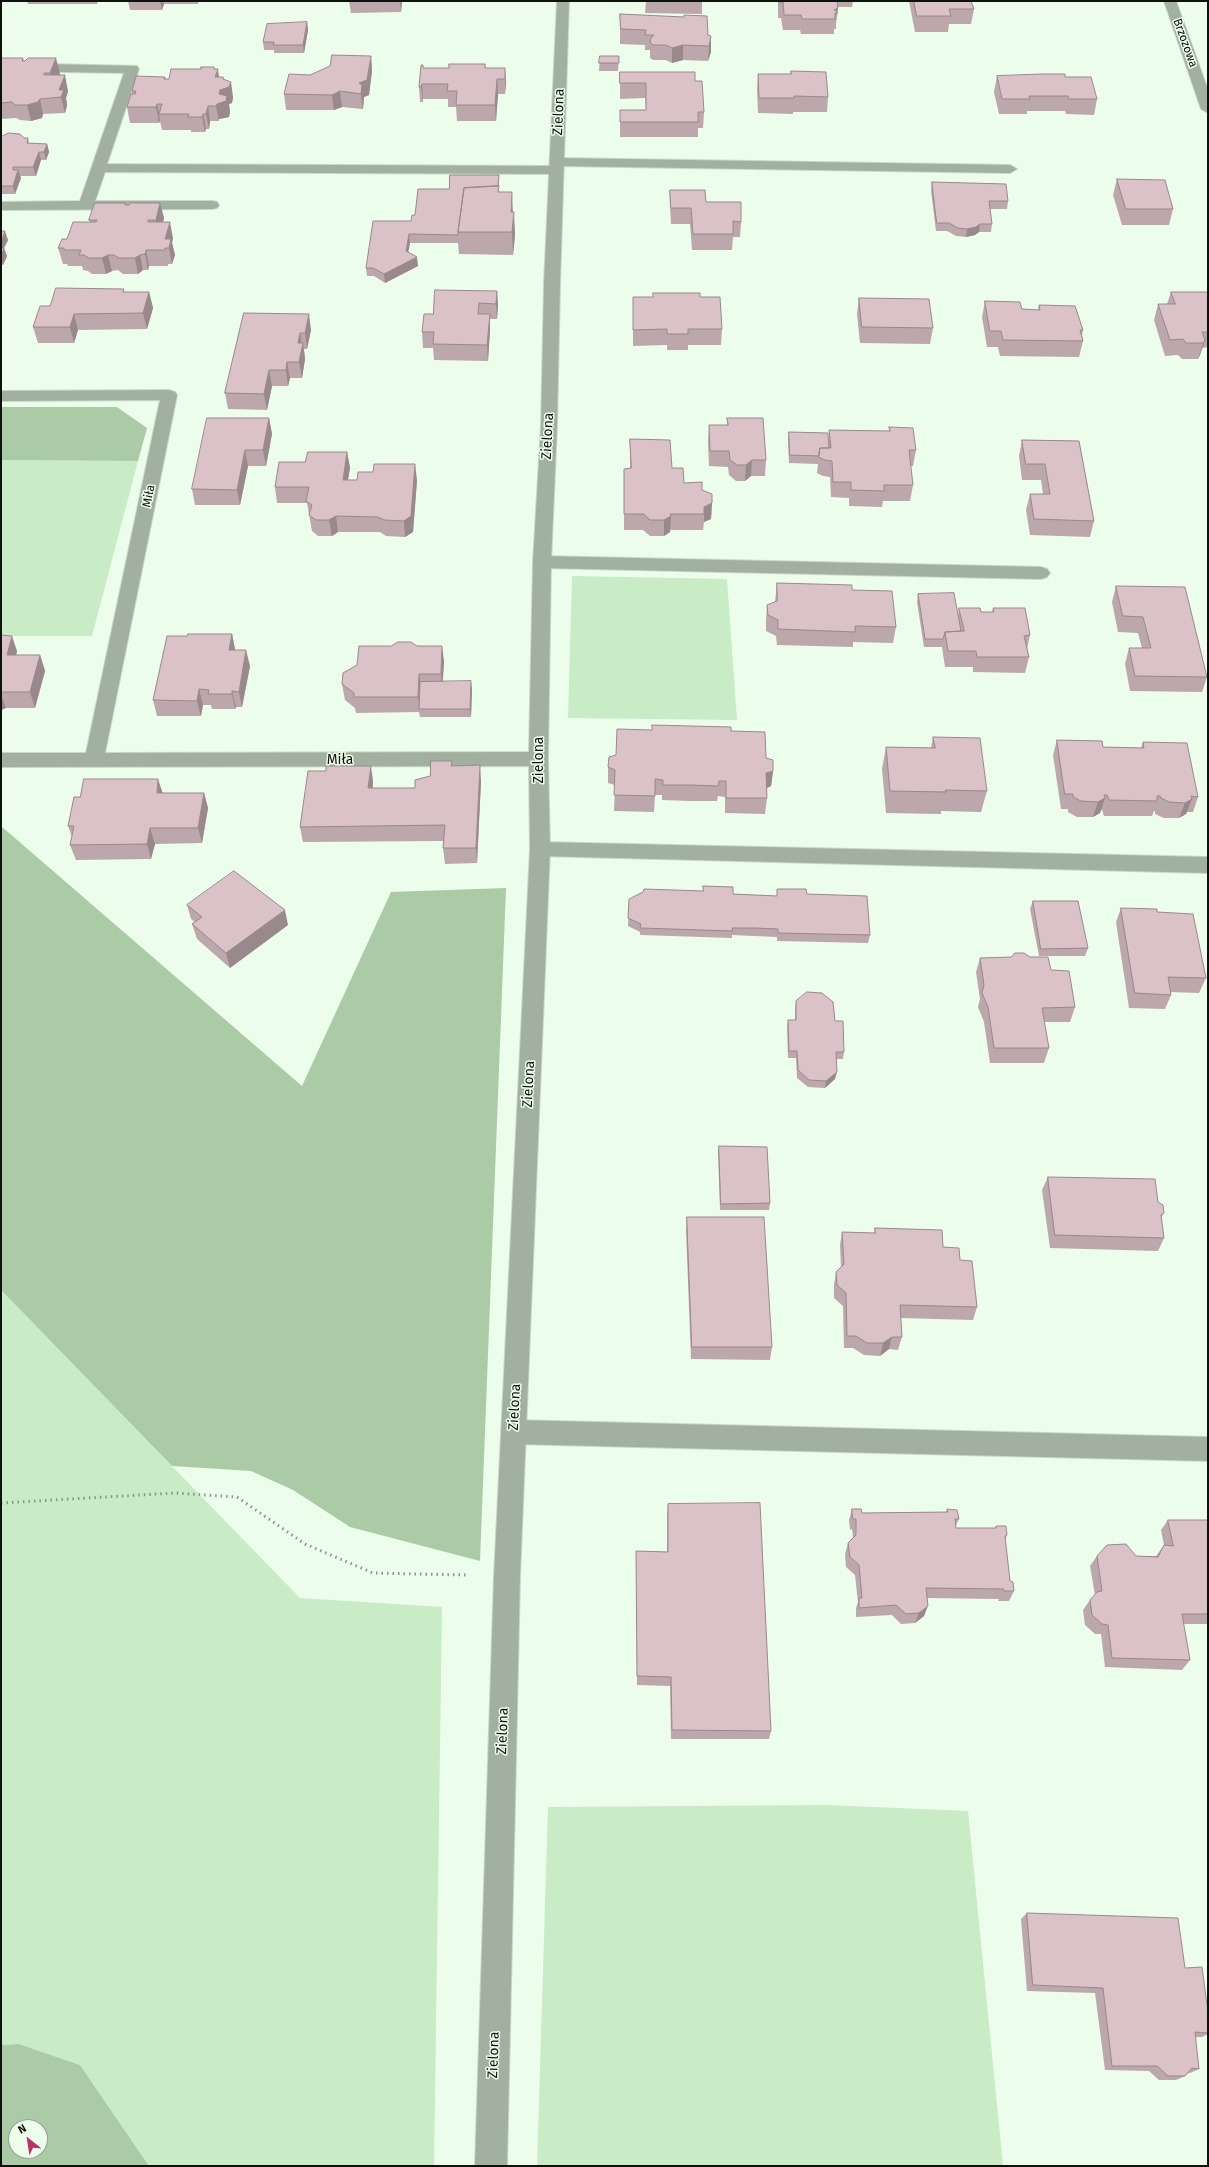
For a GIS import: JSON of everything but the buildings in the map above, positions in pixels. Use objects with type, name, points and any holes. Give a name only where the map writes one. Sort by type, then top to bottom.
[{"type":"street","name":"Zielona","points":[[491,2166],[507,1576],[540,849],[538,759],[542,562],[549,426],[563,1]]},
{"type":"street","name":"Brzozowa","points":[[1170,1],[1208,108]]},
{"type":"street","points":[[1,67],[132,69],[86,206]]},
{"type":"street","points":[[99,168],[557,166],[1010,169]]},
{"type":"street","points":[[1,206],[212,205]]},
{"type":"street","name":"Miła","points":[[1,396],[169,395],[94,761]]},
{"type":"street","points":[[542,562],[1041,573]]},
{"type":"street","name":"Miła","points":[[1,760],[538,759]]},
{"type":"street","points":[[540,849],[1208,865]]},
{"type":"street","points":[[514,1432],[1208,1449]]},
{"type":"path","points":[[1,1503],[175,1493],[237,1497],[305,1544],[373,1573],[507,1576]]},
{"type":"green space","points":[[1,407],[117,407],[147,428],[138,461],[1,460]]},
{"type":"green space","points":[[1,460],[138,461],[92,636],[1,636]]},
{"type":"green space","points":[[572,576],[727,579],[737,720],[568,718]]},
{"type":"green space","points":[[1,826],[302,1086],[391,892],[506,888],[480,1561],[350,1527],[293,1490],[251,1471],[172,1466],[1,1290]]},
{"type":"green space","points":[[1,1290],[300,1598],[442,1607],[434,2166],[149,2166],[80,2065],[19,2044],[1,2045]]},
{"type":"green space","points":[[827,1805],[968,1811],[1003,2166],[537,2166],[548,1807]]},
{"type":"green space","points":[[19,2044],[80,2065],[149,2166],[1,2166],[1,2045]]}]
